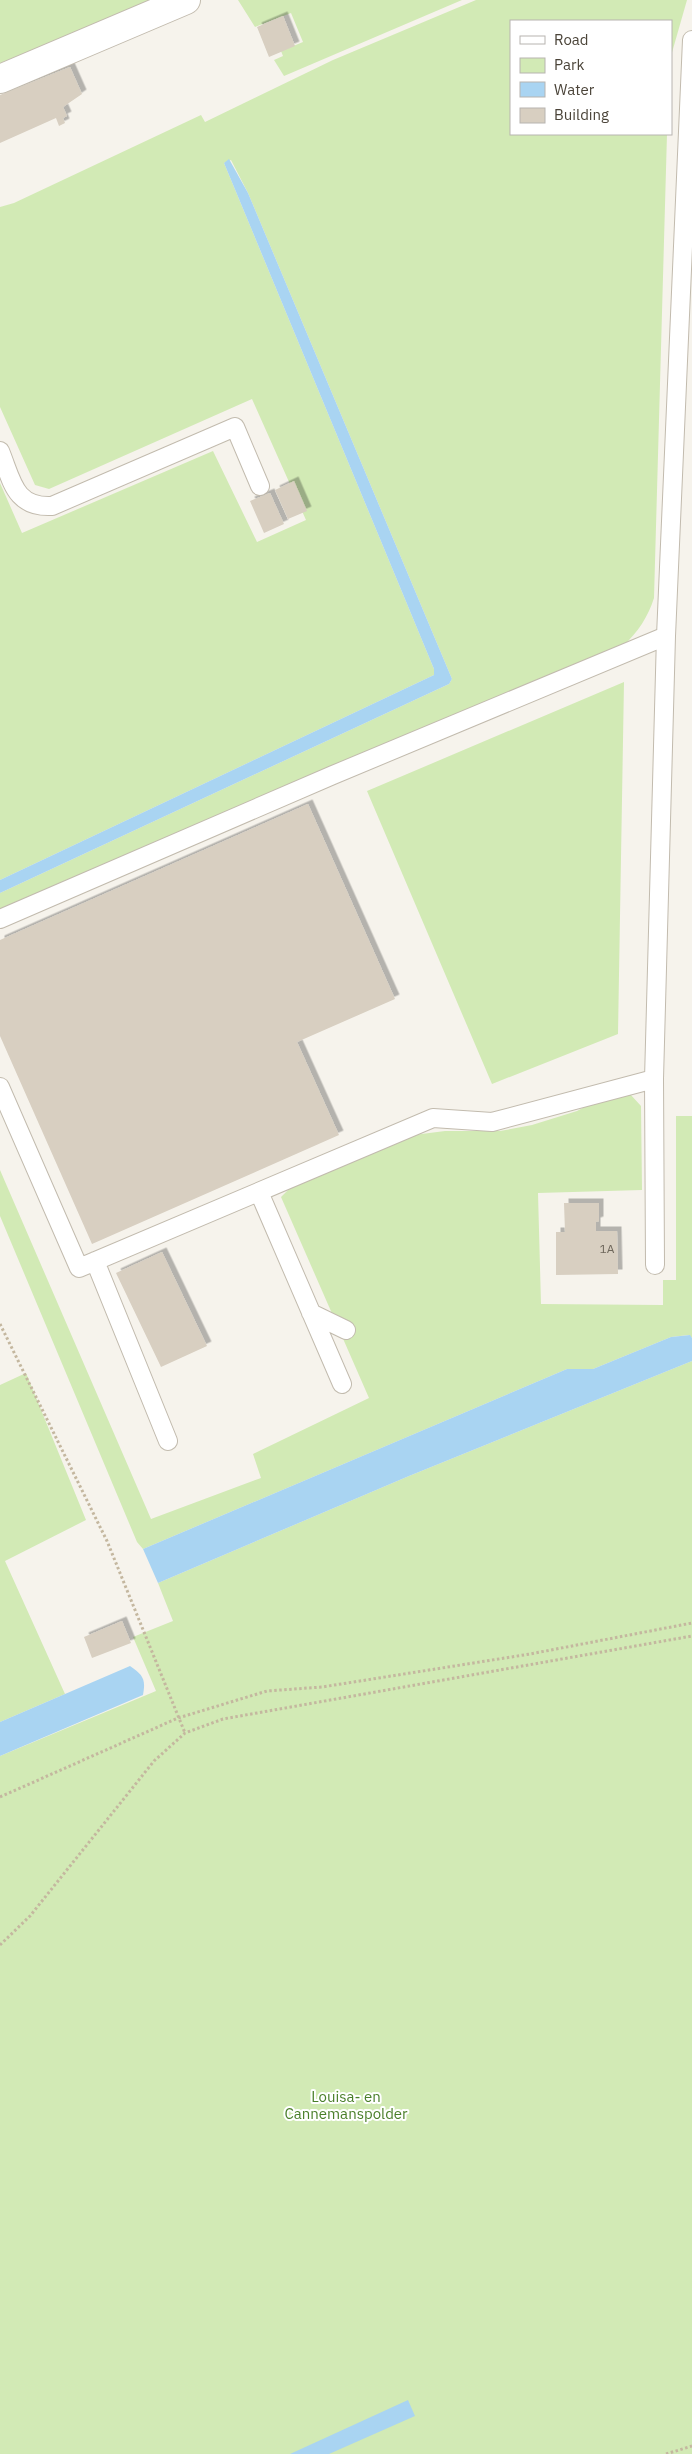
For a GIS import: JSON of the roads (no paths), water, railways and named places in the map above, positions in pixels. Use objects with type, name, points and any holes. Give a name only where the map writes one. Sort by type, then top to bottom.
[{"type":"street","points":[[0,79],[186,0]]},
{"type":"lane","points":[[655,1265],[654,1079],[666,636],[692,40]]},
{"type":"lane","points":[[0,451],[22,497],[30,504],[52,506],[235,427],[260,486]]},
{"type":"lane","points":[[0,919],[333,775],[666,636]]},
{"type":"lane","points":[[0,1087],[79,1268],[433,1118],[492,1122],[654,1079]]},
{"type":"lane","points":[[259,1192],[342,1384]]},
{"type":"lane","points":[[95,1261],[168,1440]]},
{"type":"lane","points":[[311,1313],[346,1330]]},
{"type":"water","points":[[229,159],[248,193],[452,679],[449,684],[0,893],[0,880],[434,675],[434,669],[224,163]]},
{"type":"water","points":[[690,1335],[692,1338],[692,1361],[409,1476],[158,1583],[143,1549],[567,1369],[593,1369],[671,1337]]},
{"type":"water","points":[[130,1666],[138,1672],[144,1681],[143,1695],[0,1756],[0,1722]]},
{"type":"water","points":[[408,2400],[415,2416],[329,2454],[290,2454]]},
{"type":"park label","name":"Louisa- en Cannemanspolder","points":[[346,2106]]}]
